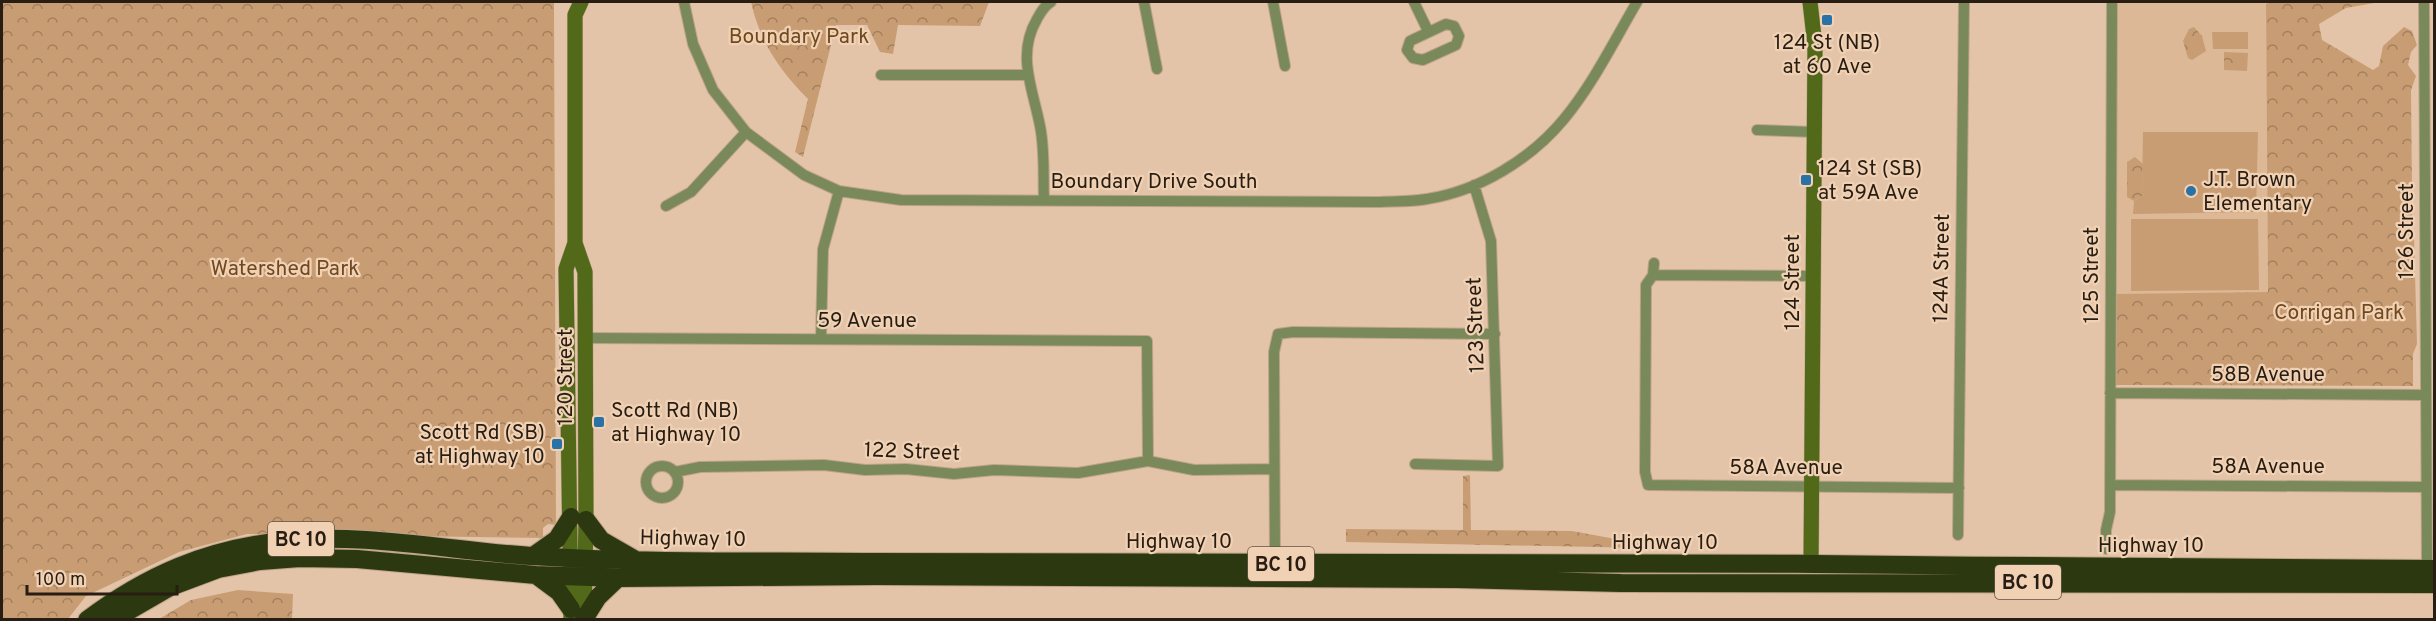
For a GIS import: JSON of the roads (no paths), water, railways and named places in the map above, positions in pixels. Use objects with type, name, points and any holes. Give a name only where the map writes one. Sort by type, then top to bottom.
[{"type":"highway","points":[[533,556],[557,539],[579,518],[601,540],[636,559]]},
{"type":"highway","name":"Highway 10","points":[[87,620],[131,588],[172,567],[219,552],[293,539],[349,539],[533,556],[636,559],[1275,564],[1811,564],[2432,574]]},
{"type":"highway","name":"Highway 10","points":[[113,620],[170,586],[218,569],[260,561],[300,558],[357,559],[536,575],[618,578],[876,576],[1621,582],[2432,574]]},
{"type":"highway","points":[[1621,582],[1635,574],[1793,574],[1811,564]]},
{"type":"highway","points":[[536,575],[559,592],[577,617],[618,578]]},
{"type":"main road","name":"124 Street","points":[[1810,2],[1815,46],[1811,564]]},
{"type":"main road","name":"120 Street","points":[[575,6],[575,243],[585,272],[586,338],[577,617]]},
{"type":"main road","name":"120 Street","points":[[575,243],[566,269],[567,408],[579,518]]},
{"type":"street","name":"Boundary Drive South","points":[[684,2],[693,44],[713,90],[746,132],[804,175],[839,191],[901,200],[1377,202],[1427,199],[1474,185],[1519,160],[1548,136],[1565,118],[1598,70],[1637,2]]},
{"type":"street","points":[[1044,200],[1040,127],[1026,75],[1027,46],[1031,29],[1045,5],[1051,2]]},
{"type":"street","points":[[1144,2],[1157,69]]},
{"type":"street","points":[[1273,2],[1285,66]]},
{"type":"street","points":[[1414,2],[1428,31]]},
{"type":"street","name":"124A Street","points":[[1958,535],[1964,2]]},
{"type":"street","name":"125 Street","points":[[2106,549],[2110,484],[2112,2]]},
{"type":"street","name":"126 Street","points":[[2424,2],[2430,135],[2425,487],[2432,574]]},
{"type":"street","points":[[1446,24],[1454,26],[1459,36],[1456,45],[1423,60],[1413,58],[1407,51],[1410,41],[1428,31],[1446,24]]},
{"type":"street","points":[[881,75],[1026,75]]},
{"type":"street","points":[[1757,130],[1814,132]]},
{"type":"street","points":[[666,206],[691,192],[746,132]]},
{"type":"street","name":"123 Street","points":[[1415,464],[1498,466],[1491,241],[1474,185]]},
{"type":"street","points":[[821,339],[824,249],[839,191]]},
{"type":"street","points":[[1654,263],[1653,275],[1813,276]]},
{"type":"street","name":"58A Avenue","points":[[1653,275],[1646,285],[1640,472],[1648,484],[1959,488]]},
{"type":"street","points":[[1275,564],[1274,352],[1278,334],[1293,332],[1495,334]]},
{"type":"street","name":"59 Avenue","points":[[586,338],[1147,341],[1148,461]]},
{"type":"street","name":"58B Avenue","points":[[2110,393],[2426,394]]},
{"type":"street","name":"122 Street","points":[[675,472],[700,466],[824,465],[865,470],[906,469],[954,474],[994,470],[1078,473],[1148,461],[1194,470],[1274,469]]},
{"type":"street","name":"58A Avenue","points":[[2110,484],[2425,487]]},
{"type":"place","name":"124 St (NB) at 60 Ave","points":[[1827,20]]},
{"type":"place","name":"124 St (SB) at 59A Ave","points":[[1806,180]]},
{"type":"place","name":"J.T. Brown Elementary","points":[[2191,191]]},
{"type":"place","name":"Scott Rd (NB) at Highway 10","points":[[599,422]]},
{"type":"place","name":"Scott Rd (SB) at Highway 10","points":[[557,444]]},
{"type":"park label","name":"Boundary Park","points":[[799,36]]},
{"type":"park label","name":"Watershed Park","points":[[285,268]]},
{"type":"park label","name":"Corrigan Park","points":[[2339,312]]}]
